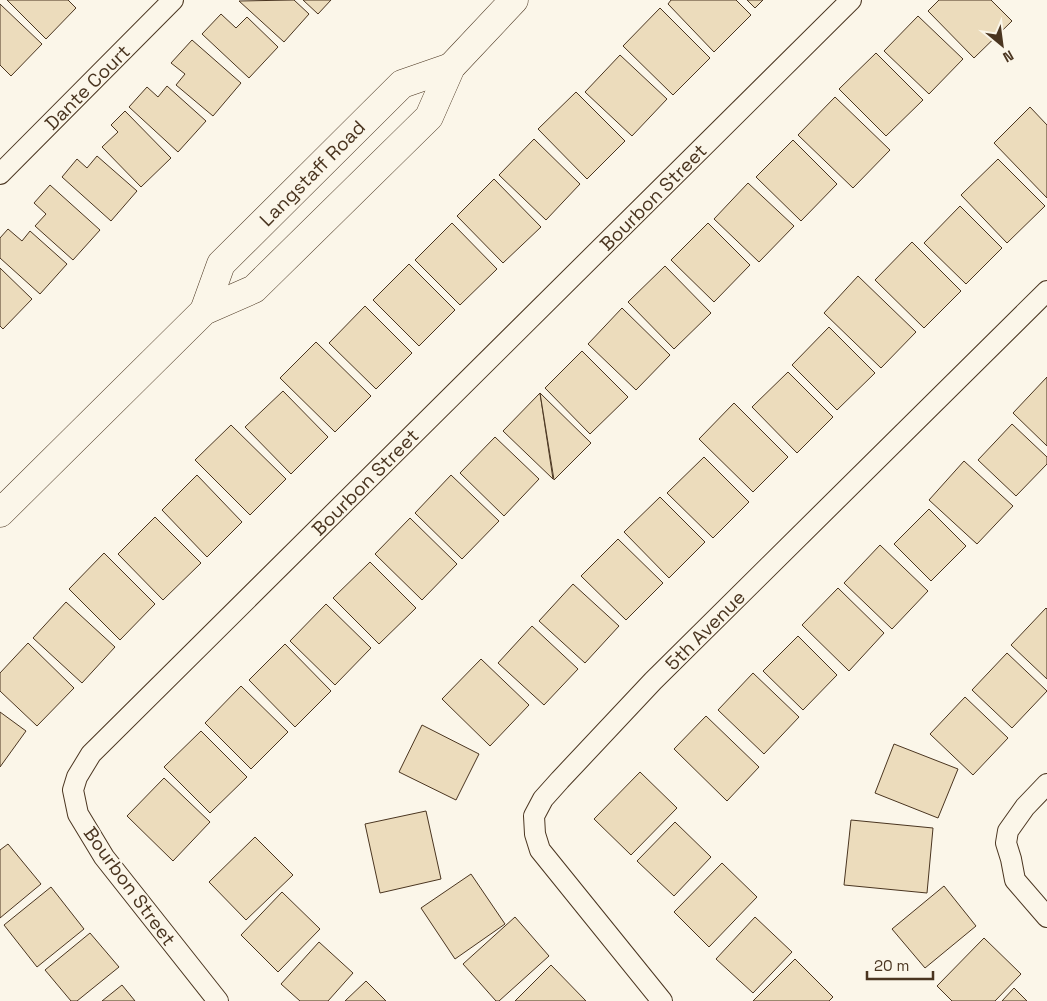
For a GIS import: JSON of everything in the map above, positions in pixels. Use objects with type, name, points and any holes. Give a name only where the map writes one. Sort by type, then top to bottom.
[{"type":"main road","name":"Langstaff Road","points":[[0,513],[204,311],[254,288],[429,116],[451,67],[514,0]]},
{"type":"main road","name":"Langstaff Road","points":[[204,311],[221,264],[402,84],[451,67]]},
{"type":"street","name":"Dante Court","points":[[0,174],[173,0]]},
{"type":"street","name":"Bourbon Street","points":[[218,1001],[104,856],[78,814],[73,790],[77,777],[91,754],[851,0]]},
{"type":"street","name":"5th Avenue","points":[[662,1001],[540,850],[535,834],[534,816],[544,799],[560,780],[653,681],[1047,291]]},
{"type":"street","points":[[1047,784],[1013,823],[1008,831],[1006,843],[1015,880],[1047,917]]},
{"type":"building","points":[[7,0],[68,0],[76,8],[46,39]]},
{"type":"building","points":[[294,0],[309,14],[284,42],[239,1]]},
{"type":"building","points":[[303,0],[331,0],[318,14]]},
{"type":"building","points":[[671,0],[736,0],[751,15],[714,52],[668,4]]},
{"type":"building","points":[[747,0],[763,0],[755,8]]},
{"type":"building","points":[[939,0],[991,0],[1012,21],[974,58],[928,11]]},
{"type":"building","points":[[0,4],[42,44],[11,76],[0,65]]},
{"type":"building","points":[[660,8],[710,58],[673,95],[623,46]]},
{"type":"building","points":[[221,14],[236,28],[247,17],[278,47],[249,78],[202,34]]},
{"type":"building","points":[[918,16],[963,59],[929,94],[884,51]]},
{"type":"building","points":[[192,40],[241,83],[213,116],[176,85],[185,74],[171,63]]},
{"type":"building","points":[[876,53],[923,100],[886,136],[839,89]]},
{"type":"building","points":[[620,55],[667,99],[632,136],[585,92]]},
{"type":"building","points":[[167,86],[206,121],[178,152],[129,107],[147,87],[158,97]]},
{"type":"building","points":[[576,92],[625,141],[587,179],[538,129]]},
{"type":"building","points":[[835,97],[890,150],[853,188],[798,135]]},
{"type":"building","points":[[1030,107],[1047,125],[1047,198],[994,143]]},
{"type":"building","points":[[125,111],[171,158],[141,187],[102,147],[118,132],[111,125]]},
{"type":"building","points":[[534,139],[580,184],[546,220],[499,175]]},
{"type":"building","points":[[793,140],[837,184],[801,221],[756,177]]},
{"type":"building","points":[[97,156],[137,191],[111,221],[62,177],[77,159],[87,168]]},
{"type":"building","points":[[998,159],[1045,206],[1007,243],[961,195]]},
{"type":"building","points":[[494,179],[541,227],[503,263],[457,216]]},
{"type":"building","points":[[748,183],[794,226],[759,262],[714,219]]},
{"type":"building","points":[[50,185],[100,230],[73,260],[35,226],[46,214],[34,203]]},
{"type":"building","points":[[960,206],[1002,248],[966,284],[924,243]]},
{"type":"building","points":[[452,223],[497,269],[460,305],[415,260]]},
{"type":"building","points":[[708,223],[750,265],[714,302],[671,260]]},
{"type":"building","points":[[8,229],[22,241],[30,231],[67,264],[40,294],[0,258],[0,238]]},
{"type":"building","points":[[912,242],[961,291],[924,328],[875,280]]},
{"type":"building","points":[[409,264],[455,310],[419,346],[373,300]]},
{"type":"building","points":[[665,266],[711,313],[674,349],[628,302]]},
{"type":"building","points":[[0,268],[32,299],[3,329],[0,326]]},
{"type":"building","points":[[858,276],[916,332],[881,368],[824,313]]},
{"type":"building","points":[[365,306],[412,353],[376,389],[329,343]]},
{"type":"building","points":[[622,308],[670,355],[636,390],[588,344]]},
{"type":"building","points":[[829,327],[875,373],[837,410],[792,365]]},
{"type":"building","points":[[316,342],[371,396],[335,432],[280,378]]},
{"type":"building","points":[[582,351],[628,397],[590,434],[545,388]]},
{"type":"building","points":[[788,372],[833,417],[797,453],[752,407]]},
{"type":"building","points":[[1047,377],[1047,446],[1013,413]]},
{"type":"building","points":[[283,391],[328,437],[291,474],[245,427]]},
{"type":"building","points":[[540,393],[553,479],[503,431]]},
{"type":"building","points":[[540,393],[591,443],[554,480]]},
{"type":"building","points":[[734,403],[788,457],[753,492],[699,439]]},
{"type":"building","points":[[1012,424],[1047,457],[1047,464],[1016,496],[978,460]]},
{"type":"building","points":[[231,425],[286,479],[250,515],[195,460]]},
{"type":"building","points":[[495,437],[539,479],[504,516],[460,473]]},
{"type":"building","points":[[704,457],[749,502],[713,538],[667,493]]},
{"type":"building","points":[[964,461],[1013,506],[977,544],[929,500]]},
{"type":"building","points":[[197,475],[242,522],[207,557],[162,510]]},
{"type":"building","points":[[451,475],[499,521],[462,559],[415,513]]},
{"type":"building","points":[[660,497],[705,542],[669,578],[624,532]]},
{"type":"building","points":[[929,509],[966,546],[931,581],[894,544]]},
{"type":"building","points":[[155,517],[201,563],[163,600],[118,554]]},
{"type":"building","points":[[410,518],[457,564],[422,600],[375,554]]},
{"type":"building","points":[[618,539],[663,583],[626,620],[581,576]]},
{"type":"building","points":[[880,545],[928,591],[892,629],[844,583]]},
{"type":"building","points":[[104,553],[155,604],[120,640],[69,589]]},
{"type":"building","points":[[370,562],[416,608],[379,644],[333,598]]},
{"type":"building","points":[[573,584],[619,626],[585,663],[539,621]]},
{"type":"building","points":[[838,588],[884,633],[849,671],[802,625]]},
{"type":"building","points":[[66,602],[115,647],[82,683],[33,638]]},
{"type":"building","points":[[326,604],[371,648],[335,685],[290,641]]},
{"type":"building","points":[[1047,609],[1047,679],[1011,645]]},
{"type":"building","points":[[532,626],[578,669],[544,705],[498,663]]},
{"type":"building","points":[[798,636],[837,675],[803,710],[763,671]]},
{"type":"building","points":[[28,643],[74,688],[37,726],[0,691],[0,673]]},
{"type":"building","points":[[285,644],[331,691],[295,727],[249,680]]},
{"type":"building","points":[[1007,653],[1047,691],[1012,728],[972,690]]},
{"type":"building","points":[[481,659],[529,705],[490,746],[442,699]]},
{"type":"building","points":[[753,673],[799,717],[764,754],[718,710]]},
{"type":"building","points":[[241,686],[288,732],[251,769],[205,723]]},
{"type":"building","points":[[965,697],[1008,738],[973,775],[930,734]]},
{"type":"building","points":[[0,712],[26,731],[0,767]]},
{"type":"building","points":[[706,716],[759,767],[727,801],[674,749]]},
{"type":"building","points":[[422,725],[479,754],[456,800],[399,772]]},
{"type":"building","points":[[201,731],[247,777],[210,813],[164,767]]},
{"type":"building","points":[[894,744],[958,769],[938,818],[875,793]]},
{"type":"building","points":[[640,772],[677,808],[631,855],[594,819]]},
{"type":"building","points":[[164,778],[210,822],[173,861],[127,816]]},
{"type":"building","points":[[426,811],[441,879],[380,893],[365,824]]},
{"type":"building","points":[[851,820],[933,828],[927,893],[844,885]]},
{"type":"building","points":[[675,822],[711,857],[674,896],[637,861]]},
{"type":"building","points":[[255,837],[293,875],[246,920],[209,882]]},
{"type":"building","points":[[8,844],[41,884],[0,918],[0,850]]},
{"type":"building","points":[[722,863],[757,897],[709,947],[674,912]]},
{"type":"building","points":[[471,874],[505,924],[455,959],[421,908]]},
{"type":"building","points":[[944,886],[976,926],[925,968],[892,929]]},
{"type":"building","points":[[51,887],[84,929],[37,967],[4,925]]},
{"type":"building","points":[[282,892],[320,929],[278,972],[241,935]]},
{"type":"building","points":[[515,917],[549,956],[499,1001],[496,1001],[463,964]]},
{"type":"building","points":[[755,917],[792,952],[753,993],[716,959]]},
{"type":"building","points":[[90,933],[119,967],[77,1001],[71,1001],[45,970]]},
{"type":"building","points":[[984,938],[1021,974],[995,1001],[952,1001],[937,986]]},
{"type":"building","points":[[319,942],[353,973],[328,1001],[300,1001],[281,984]]},
{"type":"building","points":[[795,959],[833,997],[829,1001],[753,1001]]},
{"type":"building","points":[[551,965],[586,1001],[515,1001]]},
{"type":"building","points":[[366,981],[386,1001],[345,1001]]},
{"type":"building","points":[[122,985],[135,1001],[102,1001]]},
{"type":"building","points":[[1014,988],[1027,1001],[1002,1001]]}]
